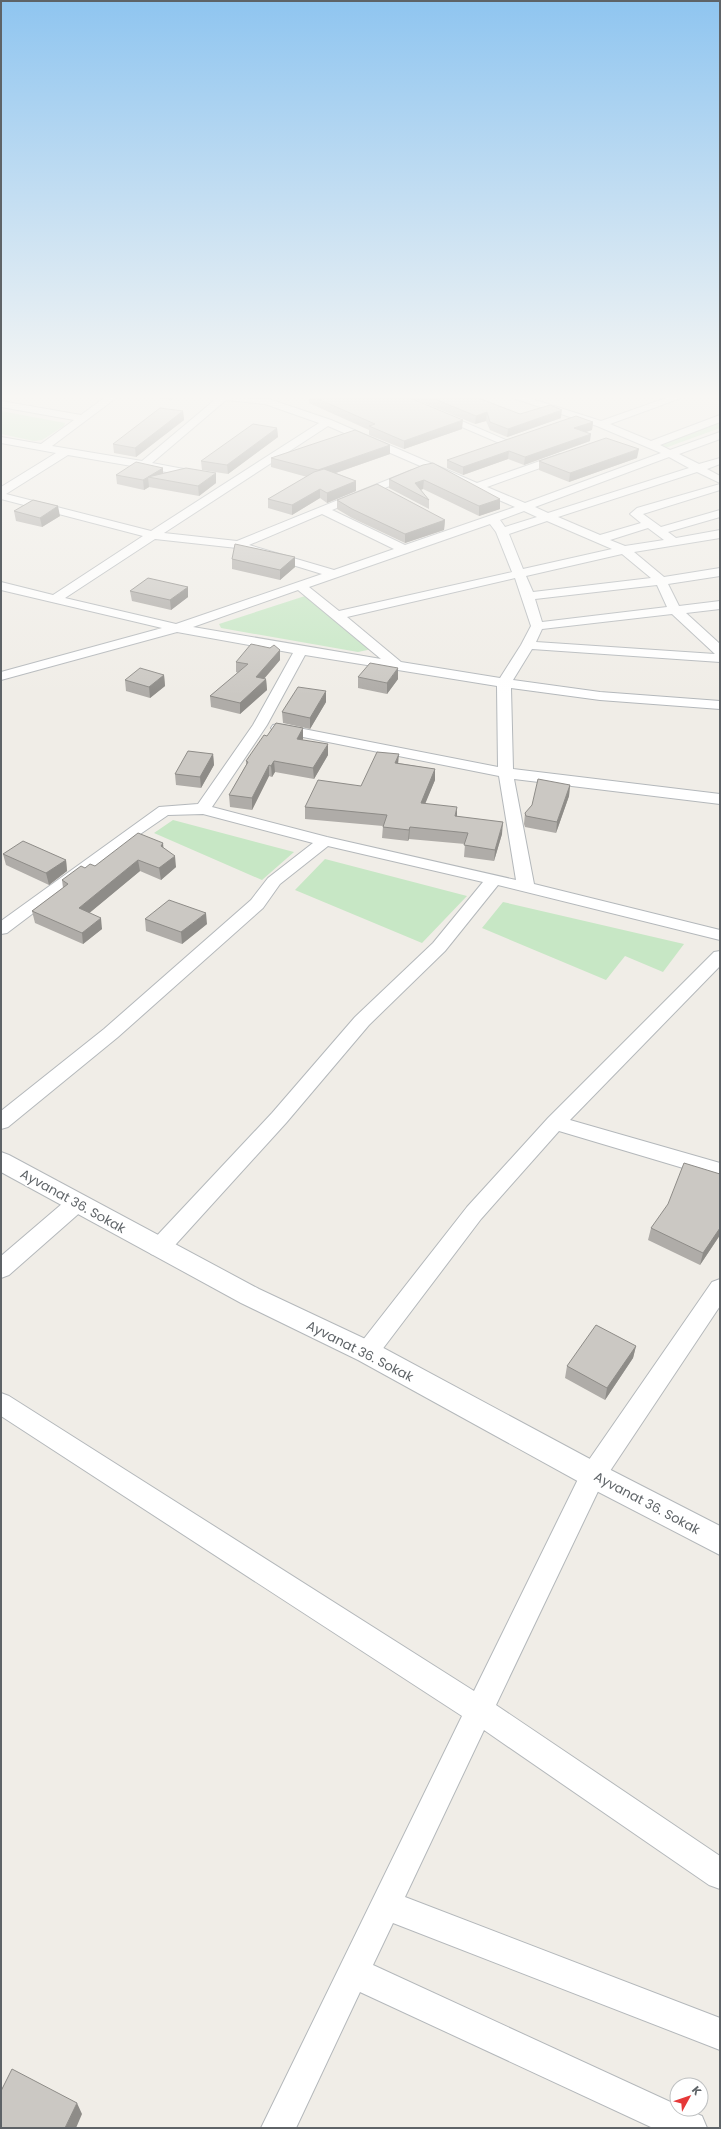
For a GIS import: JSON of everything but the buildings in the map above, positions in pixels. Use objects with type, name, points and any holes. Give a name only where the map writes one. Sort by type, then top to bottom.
[{"type":"street","points":[[6,497],[153,535],[238,546],[335,574]]},
{"type":"street","points":[[56,598],[211,497]]},
{"type":"street","points":[[238,546],[352,497]]},
{"type":"street","points":[[501,497],[624,550],[661,581],[675,610],[720,651]]},
{"type":"street","points":[[1,676],[177,628],[494,519],[551,497]]},
{"type":"street","points":[[502,532],[552,518],[613,497]]},
{"type":"street","points":[[674,542],[636,514],[641,510],[684,497]]},
{"type":"street","points":[[322,510],[405,550]]},
{"type":"street","points":[[600,539],[720,513]]},
{"type":"street","points":[[494,519],[502,532],[519,572],[537,626],[528,645],[504,683],[506,774],[526,887]]},
{"type":"street","points":[[446,524],[458,531]]},
{"type":"street","points":[[337,615],[519,572],[624,550],[720,534]]},
{"type":"street","points":[[528,596],[661,581],[720,572]]},
{"type":"street","points":[[1,586],[177,628],[301,650],[504,683],[600,696],[720,705]]},
{"type":"street","points":[[300,586],[397,665]]},
{"type":"street","points":[[537,626],[720,605]]},
{"type":"street","points":[[528,645],[720,658]]},
{"type":"street","points":[[203,809],[260,724],[301,650]]},
{"type":"street","points":[[260,724],[506,774],[720,799]]},
{"type":"street","points":[[1,929],[108,849],[164,810],[203,809],[326,841],[494,879],[720,935]]},
{"type":"street","points":[[1,1122],[111,1033],[257,904],[274,881],[326,841]]},
{"type":"street","points":[[159,1248],[278,1118],[362,1021],[439,947],[494,879]]},
{"type":"street","points":[[367,1352],[474,1213],[555,1124],[720,956]]},
{"type":"street","points":[[555,1124],[720,1171]]},
{"type":"street","name":"Ayvanat 36. Sokak","points":[[1,1160],[159,1248],[250,1296],[367,1352],[594,1475],[720,1541]]},
{"type":"street","points":[[1,1269],[77,1203]]},
{"type":"street","points":[[278,2128],[594,1475],[618,1436],[720,1288]]},
{"type":"street","points":[[1,1403],[480,1711],[720,1874]]},
{"type":"street","points":[[386,1905],[720,2034]]},
{"type":"street","points":[[354,1972],[690,2128]]},
{"type":"green space","points":[[305,596],[372,649],[358,652],[221,628],[219,624]]},
{"type":"green space","points":[[173,820],[294,852],[262,880],[154,833]]},
{"type":"green space","points":[[325,859],[467,896],[422,943],[295,890]]},
{"type":"green space","points":[[503,902],[684,944],[663,972],[625,956],[606,980],[482,928]]}]
